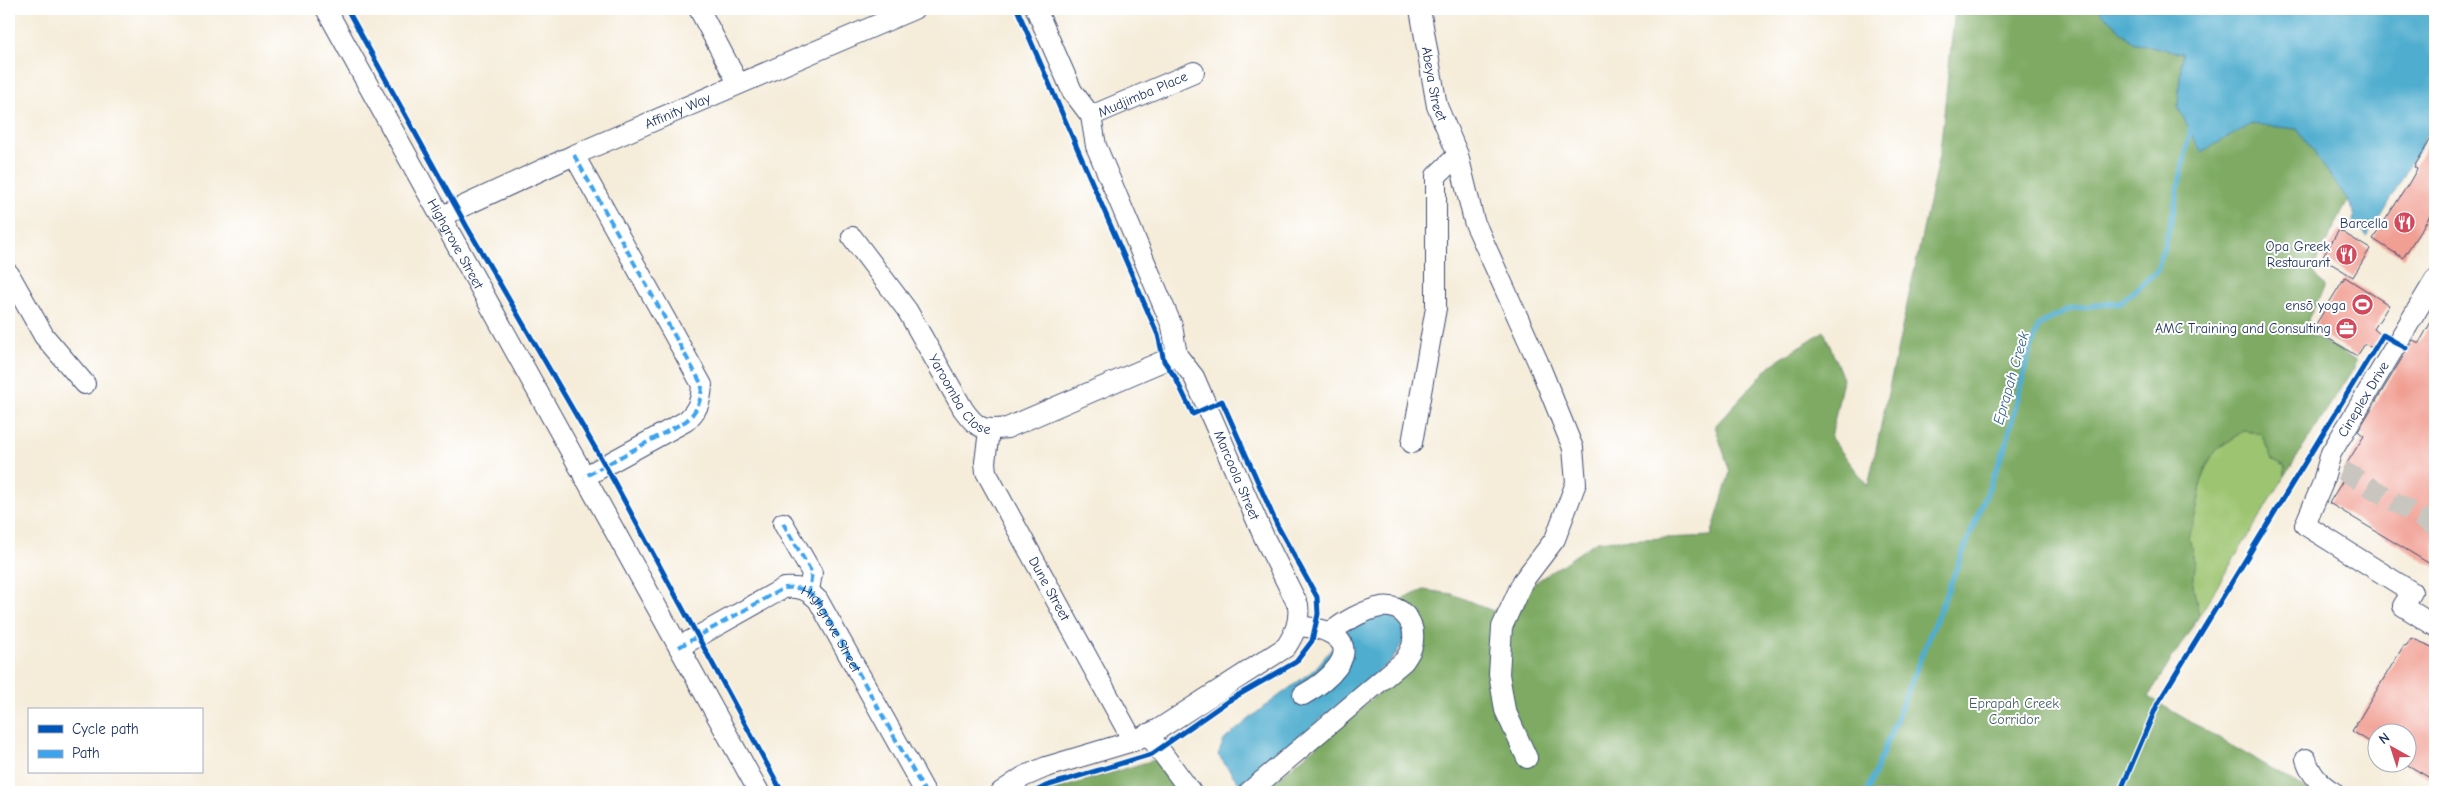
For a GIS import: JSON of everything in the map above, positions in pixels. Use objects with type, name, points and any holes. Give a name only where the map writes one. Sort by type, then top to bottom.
[{"type":"street","name":"Highgrove Street","points":[[326,9],[759,792]]},
{"type":"street","points":[[699,9],[738,83]]},
{"type":"street","name":"Affinity Way","points":[[442,216],[574,155],[738,83],[914,9]]},
{"type":"street","name":"Marcoola Street","points":[[1036,9],[1072,90],[1091,116],[1096,146],[1172,326],[1177,355],[1194,377],[1264,537],[1298,605],[1300,618],[1297,626]]},
{"type":"street","name":"Abeya Street","points":[[1420,9],[1437,106],[1458,155],[1474,221],[1538,362],[1573,448],[1576,483],[1555,539],[1523,581],[1502,628],[1498,674],[1505,710],[1527,758]]},
{"type":"street","name":"Mudjimba Place","points":[[1091,116],[1194,72]]},
{"type":"street","points":[[574,155],[702,385],[701,399],[696,412],[686,422],[584,477]]},
{"type":"street","points":[[1412,443],[1436,308],[1436,176],[1458,155]]},
{"type":"street","name":"Yaroomba Close","points":[[852,238],[907,310],[973,424],[989,431],[1007,428],[1177,355]]},
{"type":"street","points":[[9,274],[44,336],[85,384]]},
{"type":"street","name":"Cineplex Drive","points":[[2435,280],[2331,453],[2336,467],[2305,525],[2412,592],[2403,606],[2435,626]]},
{"type":"street","name":"Dune Street","points":[[989,431],[985,462],[986,472],[1140,738],[1190,792]]},
{"type":"street","points":[[783,523],[812,573],[809,590]]},
{"type":"street","name":"Highgrove Street","points":[[679,647],[784,588],[797,587],[809,590],[818,600],[926,792]]},
{"type":"street","points":[[1249,792],[1404,661],[1413,640],[1412,626],[1407,617],[1400,609],[1391,607],[1380,607],[1341,624],[1330,633]]},
{"type":"street","points":[[1001,792],[1023,777],[1046,767],[1140,738],[1286,647],[1297,626],[1330,633],[1341,645],[1343,652],[1341,663],[1321,686],[1303,695]]},
{"type":"street","points":[[2306,759],[2310,771],[2321,785],[2333,792]]},
{"type":"green space","name":"Eprapah Creek Corridor","points":[[1955,9],[2100,9],[2132,42],[2182,53],[2178,107],[2252,124],[2297,129],[2348,200],[2312,270],[2325,287],[2308,319],[2311,334],[2356,361],[2351,372],[2285,476],[2285,466],[2272,459],[2261,433],[2243,431],[2214,452],[2203,474],[2196,513],[2189,537],[2195,565],[2193,586],[2199,616],[2148,697],[2311,792],[1262,792],[1409,667],[1400,600],[1424,590],[1452,594],[1493,611],[1597,541],[1711,536],[1730,472],[1715,426],[1771,365],[1824,331],[1843,379],[1831,438],[1868,486],[1940,151]]},
{"type":"green space","points":[[2243,431],[2261,433],[2272,459],[2285,466],[2285,476],[2199,616],[2193,586],[2195,565],[2188,537],[2196,513],[2203,474],[2214,452]]},
{"type":"green space","points":[[1157,759],[1182,792],[1048,792]]},
{"type":"water","points":[[2100,9],[2435,9],[2435,120],[2382,215],[2366,236],[2353,223],[2354,212],[2348,200],[2297,129],[2252,124],[2201,152],[2178,107],[2182,53],[2132,42]]},
{"type":"water","points":[[1389,613],[1403,627],[1403,642],[1392,660],[1241,786],[1218,755],[1224,740],[1260,710],[1315,669],[1350,627]]},
{"type":"building","name":"Barcella","points":[[2435,132],[2435,208],[2403,258],[2373,239],[2409,183],[2417,169],[2414,167]]},
{"type":"building","name":"Opa Greek Restaurant","points":[[2339,230],[2370,249],[2353,277],[2322,258]]},
{"type":"building","points":[[2345,277],[2389,305],[2374,329],[2380,334],[2372,348],[2365,344],[2357,356],[2313,329]]},
{"type":"building","points":[[2435,315],[2435,567],[2329,503],[2347,474],[2342,471],[2364,436],[2358,431],[2413,340],[2419,343]]},
{"type":"building","points":[[2411,638],[2435,648],[2435,781],[2416,770],[2416,724],[2366,724],[2366,740],[2352,731],[2404,645],[2406,646]]},
{"type":"waterway","name":"Eprapah Creek","points":[[1867,792],[2006,445],[2028,357],[2039,325],[2069,309],[2121,302],[2157,271],[2172,218],[2192,122]]},
{"type":"tunnel","points":[[2342,470],[2435,526]]},
{"type":"marked path","points":[[574,155],[702,385],[698,405],[686,421],[584,477]]},
{"type":"marked path","points":[[783,523],[812,573],[809,591]]},
{"type":"marked path","points":[[679,647],[784,588],[799,588],[807,591],[818,600],[925,792]]},
{"type":"cycle path","points":[[347,9],[467,227],[605,465],[782,792]]},
{"type":"cycle path","points":[[1017,9],[1158,335],[1164,361],[1175,377],[1193,414],[1222,401],[1277,525],[1317,597],[1318,614],[1312,641],[1296,662],[1228,701],[1152,754],[1046,786],[1034,792]]},
{"type":"cycle path","points":[[2120,792],[2158,703],[2383,335],[2406,348]]},
{"type":"place","name":"Barcella","points":[[2404,223]]},
{"type":"place","name":"Opa Greek Restaurant","points":[[2346,254]]},
{"type":"place","name":"ensō yoga","points":[[2362,305]]},
{"type":"place","name":"AMC Training and Consulting","points":[[2347,328]]}]
